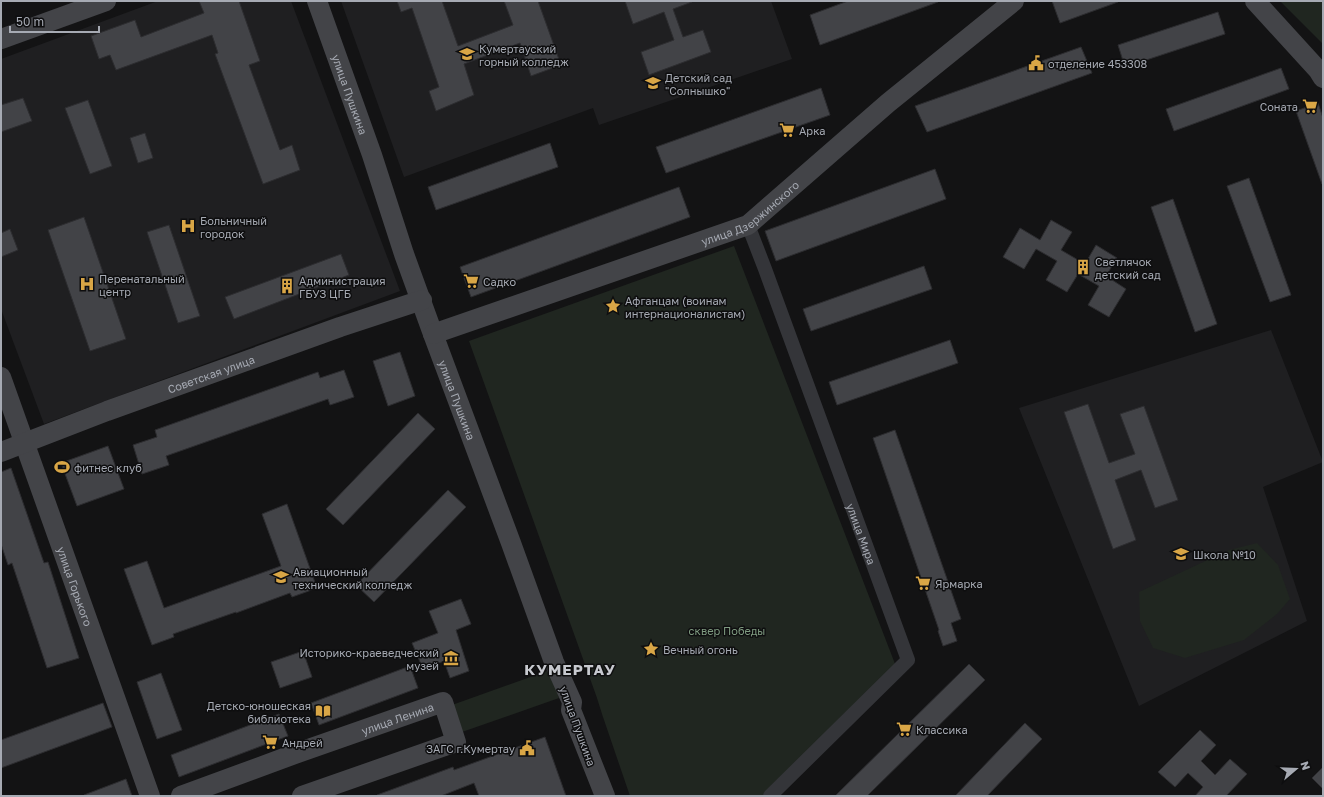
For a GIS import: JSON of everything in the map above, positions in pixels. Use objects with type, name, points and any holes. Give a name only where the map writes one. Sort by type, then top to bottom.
[{"type":"street","points":[[1,39],[106,1]]},
{"type":"street","name":"улица Пушкина","points":[[317,1],[372,155],[404,254],[554,662],[572,702],[571,710],[604,796]]},
{"type":"street","name":"улица Дзержинского","points":[[433,334],[748,225],[888,103],[1014,1]]},
{"type":"street","points":[[1255,1],[1318,70],[1323,78]]},
{"type":"street","name":"улица Мира","points":[[748,225],[908,660],[770,796]]},
{"type":"street","name":"Советская улица","points":[[1,452],[106,411],[340,327],[422,300]]},
{"type":"street","name":"улица Горького","points":[[1,377],[150,796]]},
{"type":"street","name":"улица Ленина","points":[[181,796],[311,748],[443,702],[456,742],[302,796]]},
{"type":"shaded area","name":"Больничный городок","points":[[158,1],[291,1],[400,291],[44,424],[1,309],[1,59]]},
{"type":"shaded area","name":"Кумертауский горный колледж","points":[[341,1],[771,1],[792,59],[599,125],[593,108],[404,177]]},
{"type":"shaded area","name":"Школа №10","points":[[1271,330],[1323,462],[1263,487],[1307,621],[1139,706],[1019,408]]},
{"type":"green space","points":[[1280,1],[1323,1],[1323,44]]},
{"type":"green space","name":"сквер Победы","points":[[734,246],[897,669],[767,796],[630,796],[597,698],[469,341]]},
{"type":"green space","points":[[1257,543],[1278,565],[1290,599],[1277,614],[1244,640],[1185,658],[1153,648],[1140,621],[1139,592],[1229,550]]},
{"type":"green space","points":[[550,670],[559,698],[462,732],[452,705]]},
{"type":"building","points":[[199,1],[239,1],[260,61],[249,65],[280,150],[292,145],[300,170],[263,184],[215,54],[218,53],[212,35],[116,70],[110,55],[99,59],[91,36],[135,20],[141,37],[204,13]]},
{"type":"building","points":[[397,1],[442,1],[458,46],[513,25],[504,1],[538,1],[561,65],[531,76],[520,43],[464,64],[474,95],[436,111],[429,91],[439,87],[412,8],[401,12]]},
{"type":"building","points":[[625,1],[692,1],[673,9],[683,37],[703,30],[711,52],[649,75],[641,52],[674,40],[664,12],[633,24]]},
{"type":"building","points":[[848,1],[938,2],[820,45],[810,15]]},
{"type":"building","points":[[1052,1],[1118,1],[1118,2],[1060,23]]},
{"type":"building","points":[[1218,12],[1225,34],[1125,67],[1118,45]]},
{"type":"building","points":[[1081,47],[1092,73],[927,132],[915,106]]},
{"type":"building","points":[[1281,68],[1289,89],[1174,131],[1166,109]]},
{"type":"building","points":[[821,88],[830,115],[666,173],[656,147]]},
{"type":"building","points":[[23,98],[32,121],[1,132],[1,105]]},
{"type":"building","points":[[88,100],[112,166],[90,174],[65,108]]},
{"type":"building","points":[[1318,103],[1323,118],[1323,184],[1296,111]]},
{"type":"building","points":[[145,133],[153,158],[138,163],[130,138]]},
{"type":"building","points":[[550,143],[558,167],[436,210],[428,187]]},
{"type":"building","points":[[935,169],[946,199],[776,261],[765,231]]},
{"type":"building","points":[[1249,178],[1291,295],[1270,302],[1227,186]]},
{"type":"building","points":[[679,187],[690,217],[471,297],[460,267]]},
{"type":"building","points":[[1173,199],[1217,324],[1195,332],[1151,207]]},
{"type":"building","name":"Перенатальный центр","points":[[84,217],[126,339],[90,351],[48,230]]},
{"type":"building","name":"Светлячок детский сад","points":[[1051,220],[1072,232],[1061,250],[1085,264],[1096,245],[1117,258],[1106,276],[1126,289],[1109,317],[1088,305],[1099,286],[1078,274],[1067,292],[1046,280],[1057,261],[1036,249],[1024,269],[1003,257],[1020,228],[1040,240]]},
{"type":"building","points":[[169,225],[200,316],[178,323],[147,232]]},
{"type":"building","points":[[10,229],[18,250],[1,257],[1,233]]},
{"type":"building","name":"Администрация ГБУЗ ЦГБ","points":[[341,254],[349,275],[234,319],[225,297]]},
{"type":"building","points":[[924,266],[932,289],[811,331],[803,309]]},
{"type":"building","points":[[950,340],[958,363],[837,405],[829,382]]},
{"type":"building","points":[[400,352],[415,396],[388,406],[373,361]]},
{"type":"building","points":[[344,370],[354,397],[330,405],[328,399],[166,456],[169,465],[142,474],[133,445],[157,437],[155,430],[318,372],[320,378]]},
{"type":"building","points":[[1088,404],[1109,463],[1135,454],[1120,414],[1144,406],[1178,500],[1155,508],[1141,470],[1115,480],[1136,540],[1113,549],[1064,412]]},
{"type":"building","points":[[418,413],[435,429],[343,525],[326,509]]},
{"type":"building","points":[[895,430],[961,619],[951,623],[957,641],[943,646],[938,631],[939,630],[873,438]]},
{"type":"building","points":[[108,446],[124,489],[77,506],[61,463]]},
{"type":"building","points":[[11,468],[44,563],[48,562],[79,658],[47,668],[12,563],[8,565],[1,544],[1,472]]},
{"type":"building","points":[[448,490],[466,507],[374,602],[356,585]]},
{"type":"building","name":"Авиационный технический колледж","points":[[287,504],[317,588],[292,597],[290,593],[173,634],[174,637],[152,645],[124,569],[147,561],[164,608],[281,566],[262,514]]},
{"type":"building","points":[[461,599],[471,624],[456,630],[469,671],[450,678],[444,661],[423,669],[412,643],[438,633],[429,611]]},
{"type":"building","points":[[303,651],[312,677],[280,688],[271,662]]},
{"type":"building","points":[[969,664],[985,680],[867,796],[835,796]]},
{"type":"building","points":[[410,666],[418,688],[319,725],[311,703]]},
{"type":"building","points":[[161,673],[182,730],[157,739],[137,682]]},
{"type":"building","points":[[103,703],[112,727],[1,768],[1,740]]},
{"type":"building","points":[[279,714],[288,736],[179,777],[171,755]]},
{"type":"building","points":[[1025,723],[1042,739],[987,796],[955,796]]},
{"type":"building","points":[[1200,730],[1216,745],[1201,761],[1215,775],[1230,759],[1247,774],[1226,796],[1195,796],[1203,787],[1188,773],[1175,787],[1158,772]]},
{"type":"building","points":[[545,737],[566,796],[479,796],[474,783],[441,796],[377,796],[453,767],[454,770]]},
{"type":"building","points":[[1323,767],[1323,789],[1312,778]]},
{"type":"building","points":[[126,779],[132,796],[84,796],[84,795]]},
{"type":"place","name":"Кумертауский горный колледж","points":[[467,54]]},
{"type":"place","name":"отделение 453308","points":[[1036,63]]},
{"type":"place","name":"Детский сад \"Солнышко\"","points":[[653,83]]},
{"type":"place","name":"Соната","points":[[1310,106]]},
{"type":"place","name":"Арка","points":[[787,130]]},
{"type":"place","name":"Больничный городок","points":[[188,226]]},
{"type":"place","name":"Светлячок детский сад","points":[[1083,267]]},
{"type":"place","name":"Садко","points":[[471,281]]},
{"type":"place","name":"Перенатальный центр","points":[[87,284]]},
{"type":"place","name":"Администрация ГБУЗ ЦГБ","points":[[287,286]]},
{"type":"place","name":"Афганцам (воинам интернационалистам)","points":[[613,306]]},
{"type":"place","name":"фитнес клуб","points":[[62,467]]},
{"type":"place","name":"Школа №10","points":[[1181,554]]},
{"type":"place","name":"Авиационный технический колледж","points":[[281,577]]},
{"type":"place","name":"Ярмарка","points":[[923,583]]},
{"type":"place","name":"Вечный огонь","points":[[651,649]]},
{"type":"place","name":"Историко-краеведческий музей","points":[[451,658]]},
{"type":"place","name":"Детско-юношеская библиотека","points":[[323,711]]},
{"type":"place","name":"Классика","points":[[904,729]]},
{"type":"place","name":"Андрей","points":[[270,742]]},
{"type":"place","name":"ЗАГС г.Кумертау","points":[[527,748]]},
{"type":"district","name":"КУМЕРТАУ","points":[[570,669]]}]
